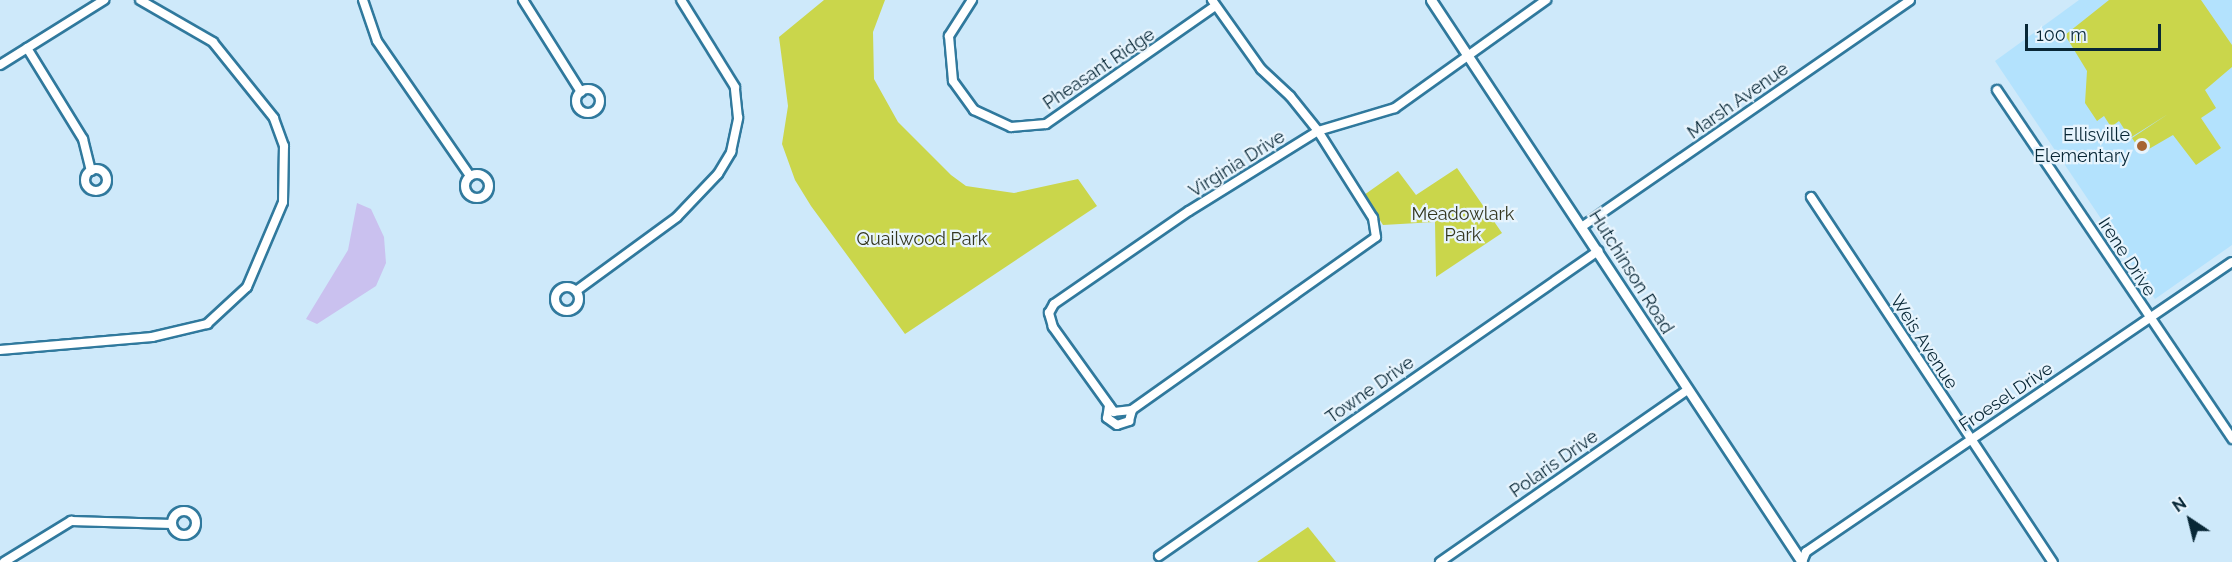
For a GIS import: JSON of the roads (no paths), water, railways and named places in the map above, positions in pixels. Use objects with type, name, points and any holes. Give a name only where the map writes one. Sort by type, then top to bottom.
[{"type":"street","points":[[0,65],[104,0]]},
{"type":"street","points":[[0,350],[152,337],[207,324],[248,287],[283,202],[284,146],[274,118],[213,42],[140,0]]},
{"type":"street","points":[[363,0],[377,41],[470,176]]},
{"type":"street","points":[[523,0],[581,92]]},
{"type":"street","points":[[576,291],[677,217],[718,174],[731,152],[738,118],[735,87],[681,0]]},
{"type":"street","name":"Pheasant Ridge","points":[[972,0],[949,36],[953,81],[974,110],[999,124],[1023,127],[1046,124],[1213,3]]},
{"type":"street","name":"Hutchinson Road","points":[[1431,0],[1583,226],[1686,391],[1802,562]]},
{"type":"street","name":"Virginia Drive","points":[[1318,131],[1377,230],[1367,247],[1132,410],[1129,421],[1117,425],[1107,418],[1109,406],[1053,327],[1049,313],[1054,304],[1189,211],[1318,131],[1395,108],[1545,0]]},
{"type":"street","name":"Marsh Avenue","points":[[1583,226],[1910,0]]},
{"type":"street","points":[[1213,3],[1261,69],[1290,96],[1318,131]]},
{"type":"street","points":[[27,48],[83,139],[91,171]]},
{"type":"street","name":"Irene Drive","points":[[1997,90],[2232,439]]},
{"type":"street","name":"Weis Avenue","points":[[1811,197],[2053,562]]},
{"type":"street","name":"Towne Drive","points":[[1159,556],[1598,251]]},
{"type":"street","name":"Froesel Drive","points":[[1802,562],[1806,552],[2232,262]]},
{"type":"street","name":"Polaris Drive","points":[[1440,562],[1686,391]]},
{"type":"street","points":[[1109,406],[1114,412],[1132,410]]},
{"type":"street","points":[[4,562],[71,521],[172,524]]},
{"type":"place","name":"Ellisville Elementary","points":[[2142,146]]},
{"type":"park label","name":"Meadowlark Park","points":[[1463,225]]},
{"type":"park label","name":"Quailwood Park","points":[[922,239]]}]
